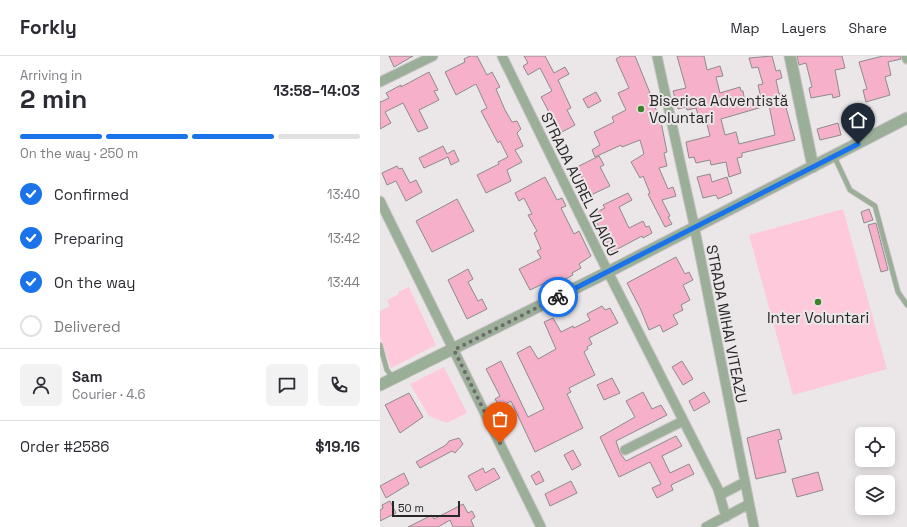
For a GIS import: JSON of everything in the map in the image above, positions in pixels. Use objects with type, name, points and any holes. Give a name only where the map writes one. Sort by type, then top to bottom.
[{"type":"street","points":[[380,82],[433,56]]},
{"type":"street","name":"STRADA AUREL VLAICU","points":[[502,56],[720,495],[726,516]]},
{"type":"street","name":"STRADA MIHAI VITEAZU","points":[[657,56],[694,228],[754,527]]},
{"type":"street","points":[[790,56],[813,167]]},
{"type":"street","points":[[380,385],[454,350],[608,272],[907,118]]},
{"type":"street","points":[[380,201],[541,527]]},
{"type":"street","points":[[625,450],[683,421]]},
{"type":"street","points":[[720,495],[745,482]]},
{"type":"street","points":[[706,527],[749,504]]},
{"type":"lane","points":[[834,156],[850,190],[875,206],[898,292],[907,305]]},
{"type":"lane","points":[[380,345],[387,370],[394,379]]},
{"type":"shaded area","name":"Inter Voluntari","points":[[843,209],[887,369],[793,395],[749,235]]},
{"type":"shaded area","points":[[409,287],[436,345],[391,368],[380,336],[380,311],[390,306],[387,300],[399,294],[398,292]]},
{"type":"shaded area","points":[[444,367],[467,413],[447,423],[429,416],[410,384]]},
{"type":"building","points":[[389,56],[413,56],[394,67]]},
{"type":"building","points":[[470,56],[477,56],[487,75],[492,72],[500,87],[496,89],[505,110],[512,122],[517,121],[521,129],[517,133],[523,146],[515,150],[522,162],[507,170],[511,181],[486,193],[477,175],[499,164],[498,162],[508,157],[500,141],[498,143],[481,111],[487,108],[476,84],[456,95],[445,72],[465,62],[464,59]]},
{"type":"building","points":[[524,56],[545,56],[554,73],[565,67],[569,74],[558,80],[571,108],[567,110],[575,125],[560,133],[541,97],[552,91],[540,68],[528,75],[523,66],[528,63]]},
{"type":"building","points":[[621,56],[635,56],[650,93],[648,94],[660,117],[667,152],[664,153],[667,166],[659,168],[668,189],[673,187],[676,196],[662,200],[670,216],[668,217],[672,224],[665,227],[648,194],[650,193],[643,176],[640,178],[631,162],[644,154],[640,140],[622,147],[621,145],[595,157],[592,150],[600,145],[594,132],[614,122],[612,117],[626,110],[618,93],[629,88],[616,59]]},
{"type":"building","points":[[677,56],[704,56],[707,70],[720,66],[723,76],[716,77],[720,93],[740,87],[741,91],[743,91],[745,102],[761,98],[758,85],[763,84],[758,67],[752,68],[749,58],[772,56],[776,71],[780,70],[782,78],[776,80],[779,94],[782,93],[795,140],[742,153],[742,157],[737,158],[741,173],[729,177],[726,162],[711,165],[710,160],[696,163],[694,157],[689,158],[686,142],[710,136],[706,120],[700,122],[696,108],[687,110],[686,107],[678,109],[673,91],[686,88]],"holes":[[[769,105],[775,135],[739,144],[736,132],[725,135],[721,119]]]},
{"type":"building","points":[[797,56],[842,56],[845,68],[835,70],[840,96],[833,98],[832,94],[811,98],[809,88],[812,87],[806,63],[799,65]]},
{"type":"building","points":[[883,56],[900,56],[901,59],[888,62],[891,75],[885,77],[890,95],[866,102],[863,90],[867,89],[859,62]]},
{"type":"building","points":[[429,72],[438,90],[434,91],[439,100],[419,110],[428,128],[418,132],[403,103],[385,112],[391,123],[380,129],[380,101],[381,102],[389,98],[386,93]]},
{"type":"building","points":[[596,92],[601,101],[588,108],[583,99]]},
{"type":"building","points":[[870,107],[874,125],[859,128],[855,111]]},
{"type":"building","points":[[838,123],[841,135],[820,140],[817,129]]},
{"type":"building","points":[[443,146],[447,154],[454,150],[459,161],[451,165],[448,157],[424,168],[419,158]]},
{"type":"building","points":[[599,156],[604,165],[600,167],[610,186],[591,195],[580,174],[578,175],[575,168]]},
{"type":"building","points":[[397,166],[399,169],[402,168],[410,183],[416,180],[422,192],[406,201],[396,181],[387,185],[382,173]]},
{"type":"building","points":[[710,174],[712,182],[727,177],[732,193],[718,199],[716,195],[703,198],[697,177]]},
{"type":"building","points":[[545,177],[557,200],[562,198],[566,206],[561,208],[574,234],[579,231],[591,256],[579,264],[581,268],[572,273],[573,275],[554,285],[551,280],[530,290],[519,269],[541,258],[537,251],[541,249],[534,233],[537,231],[528,215],[532,214],[524,198],[519,201],[515,193]]},
{"type":"building","points":[[628,193],[632,200],[619,207],[629,228],[643,221],[646,227],[649,226],[652,233],[643,238],[642,236],[612,252],[592,214],[605,208],[603,205]]},
{"type":"building","points":[[457,199],[474,231],[432,252],[416,221]]},
{"type":"building","points":[[869,209],[873,220],[864,223],[861,212]]},
{"type":"building","points":[[876,223],[888,270],[881,272],[868,225]]},
{"type":"building","points":[[676,257],[685,274],[689,272],[693,280],[683,285],[690,300],[681,305],[683,310],[673,315],[678,324],[663,332],[660,325],[649,330],[627,283]]},
{"type":"building","points":[[468,269],[473,279],[468,282],[478,301],[482,299],[487,309],[467,319],[448,280]]},
{"type":"building","points":[[602,306],[605,310],[610,308],[618,323],[589,338],[592,344],[587,347],[588,349],[584,352],[595,375],[569,388],[571,392],[567,394],[583,428],[535,452],[511,401],[500,407],[495,399],[500,396],[486,369],[501,361],[528,417],[544,409],[517,353],[530,346],[538,359],[556,349],[544,322],[553,318],[561,332],[573,326],[574,328],[590,320],[587,314]]},
{"type":"building","points":[[682,361],[693,379],[683,385],[672,367]]},
{"type":"building","points":[[612,378],[620,393],[604,400],[597,385]]},
{"type":"building","points":[[643,392],[652,409],[661,405],[667,415],[616,441],[620,453],[626,461],[676,436],[682,446],[662,456],[670,473],[689,464],[694,474],[671,485],[673,490],[657,498],[652,488],[661,484],[650,462],[619,477],[600,437],[635,417],[626,401]]},
{"type":"building","points":[[704,392],[710,402],[694,411],[689,401]]},
{"type":"building","points":[[409,393],[423,417],[400,433],[385,405]]},
{"type":"building","points":[[779,429],[782,439],[778,440],[786,472],[756,479],[747,438]]},
{"type":"building","points":[[459,438],[463,444],[455,453],[452,451],[420,468],[416,462],[446,445],[449,441]]},
{"type":"building","points":[[573,450],[581,465],[572,470],[564,455]]},
{"type":"building","points":[[483,468],[485,473],[494,468],[500,478],[476,491],[468,476]]},
{"type":"building","points":[[539,471],[544,481],[536,485],[531,476]]},
{"type":"building","points":[[818,472],[823,490],[797,497],[792,479]]},
{"type":"building","points":[[404,473],[409,484],[386,498],[380,486]]},
{"type":"building","points":[[571,481],[577,493],[550,506],[545,494]]},
{"type":"building","points":[[390,501],[396,513],[380,521],[380,510],[383,508],[382,505]]},
{"type":"building","points":[[463,504],[468,513],[472,511],[475,517],[471,520],[474,527],[453,527],[450,520],[438,527],[408,527],[432,515],[434,519]]},
{"type":"way so far","points":[[500,443],[454,350],[558,297]]},
{"type":"place","name":"Biserica Adventistă Voluntari","points":[[641,109]]},
{"type":"place","name":"Inter Voluntari","points":[[818,302]]},
{"type":"route","points":[[558,297],[858,144]]}]
